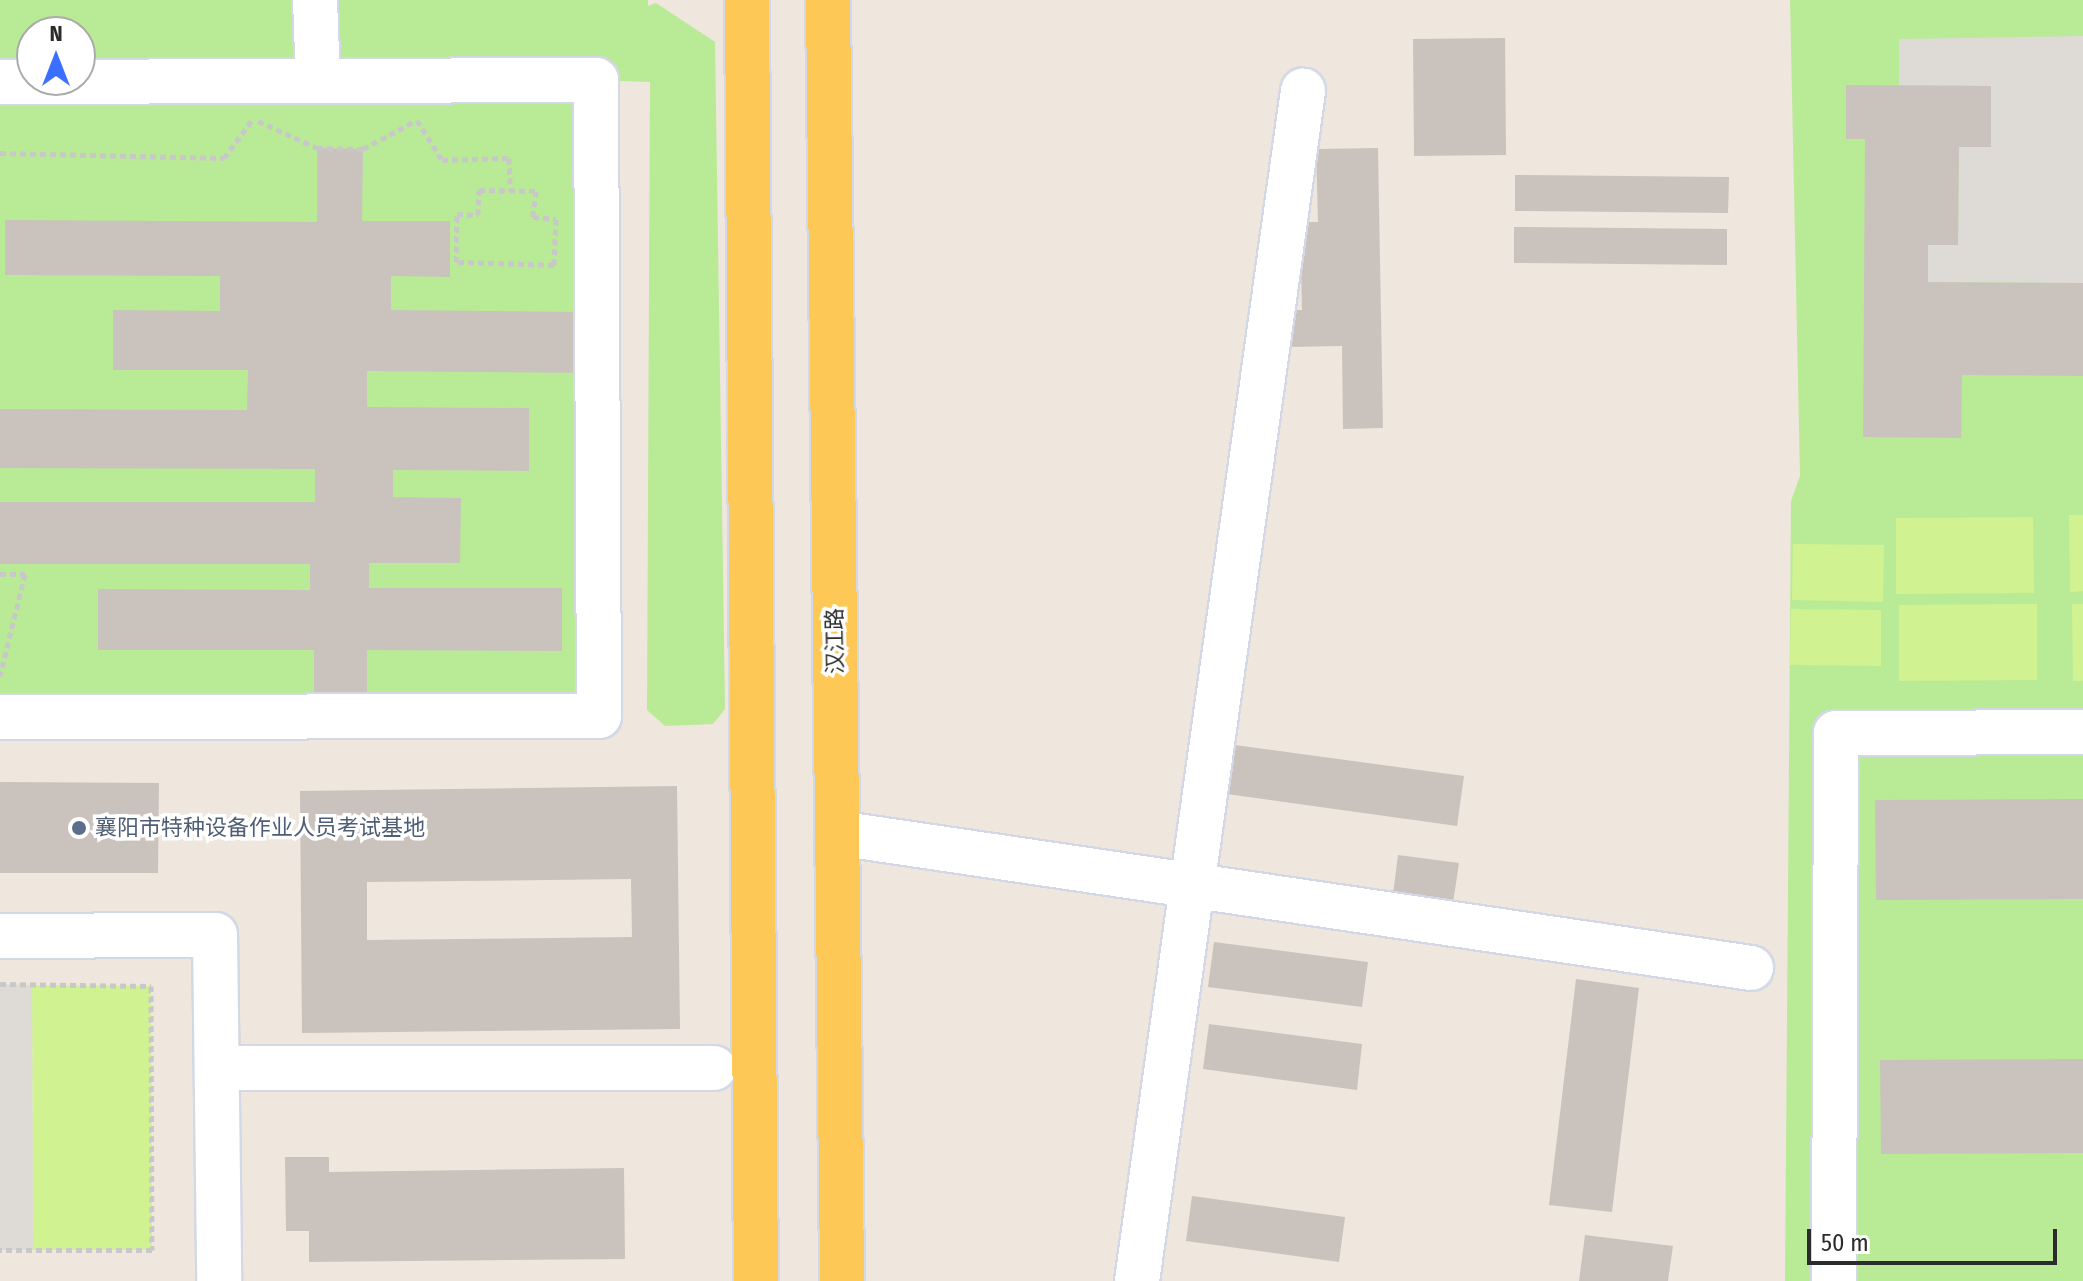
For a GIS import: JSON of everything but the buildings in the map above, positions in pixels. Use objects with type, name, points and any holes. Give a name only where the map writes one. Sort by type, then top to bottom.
[{"type":"main road","points":[[747,0],[756,1281]]},
{"type":"main road","name":"汉江路","points":[[828,0],[842,1281]]},
{"type":"lane","points":[[315,0],[318,81]]},
{"type":"lane","points":[[0,82],[596,80],[599,716],[0,717]]},
{"type":"lane","points":[[1137,1281],[1303,91]]},
{"type":"lane","points":[[1834,1281],[1836,733],[2083,732]]},
{"type":"lane","points":[[837,833],[1751,968]]},
{"type":"lane","points":[[0,936],[215,935],[219,1281]]},
{"type":"lane","points":[[217,1068],[714,1068]]},
{"type":"path","points":[[0,153],[224,158],[253,119]]},
{"type":"path","points":[[417,120],[442,160],[509,158],[510,190]]},
{"type":"path","points":[[479,190],[510,190],[536,191],[533,217],[556,219],[554,265],[456,262],[457,214],[478,215],[479,190]]},
{"type":"path","points":[[0,574],[25,574],[0,676]]},
{"type":"path","points":[[0,984],[151,986],[152,1250],[0,1250]]},
{"type":"green space","points":[[0,0],[648,0],[648,6],[656,3],[715,42],[725,709],[713,724],[665,726],[647,710],[650,82],[597,80],[599,716],[0,717]]},
{"type":"green space","points":[[1790,0],[2083,0],[2083,1281],[1785,1281],[1791,501],[1800,476]]},
{"type":"green space","points":[[2069,515],[2083,515],[2083,591],[2070,592]]},
{"type":"green space","points":[[2033,517],[2034,593],[1896,594],[1896,518]]},
{"type":"green space","points":[[1793,544],[1884,545],[1883,602],[1792,600]]},
{"type":"green space","points":[[2037,604],[2037,680],[1899,681],[1899,605]]},
{"type":"green space","points":[[2072,604],[2083,604],[2083,681],[2073,681]]},
{"type":"green space","points":[[1791,609],[1881,610],[1881,666],[1790,665]]},
{"type":"green space","points":[[32,985],[151,986],[152,1250],[33,1250]]},
{"type":"shaded area","points":[[2083,36],[2083,283],[1928,282],[1928,245],[1958,245],[1959,147],[1991,86],[1899,85],[1899,39]]},
{"type":"shaded area","points":[[0,984],[32,985],[33,1250],[0,1250]]},
{"type":"place","name":"襄阳市特种设备作业人员考试基地","points":[[79,828]]}]
